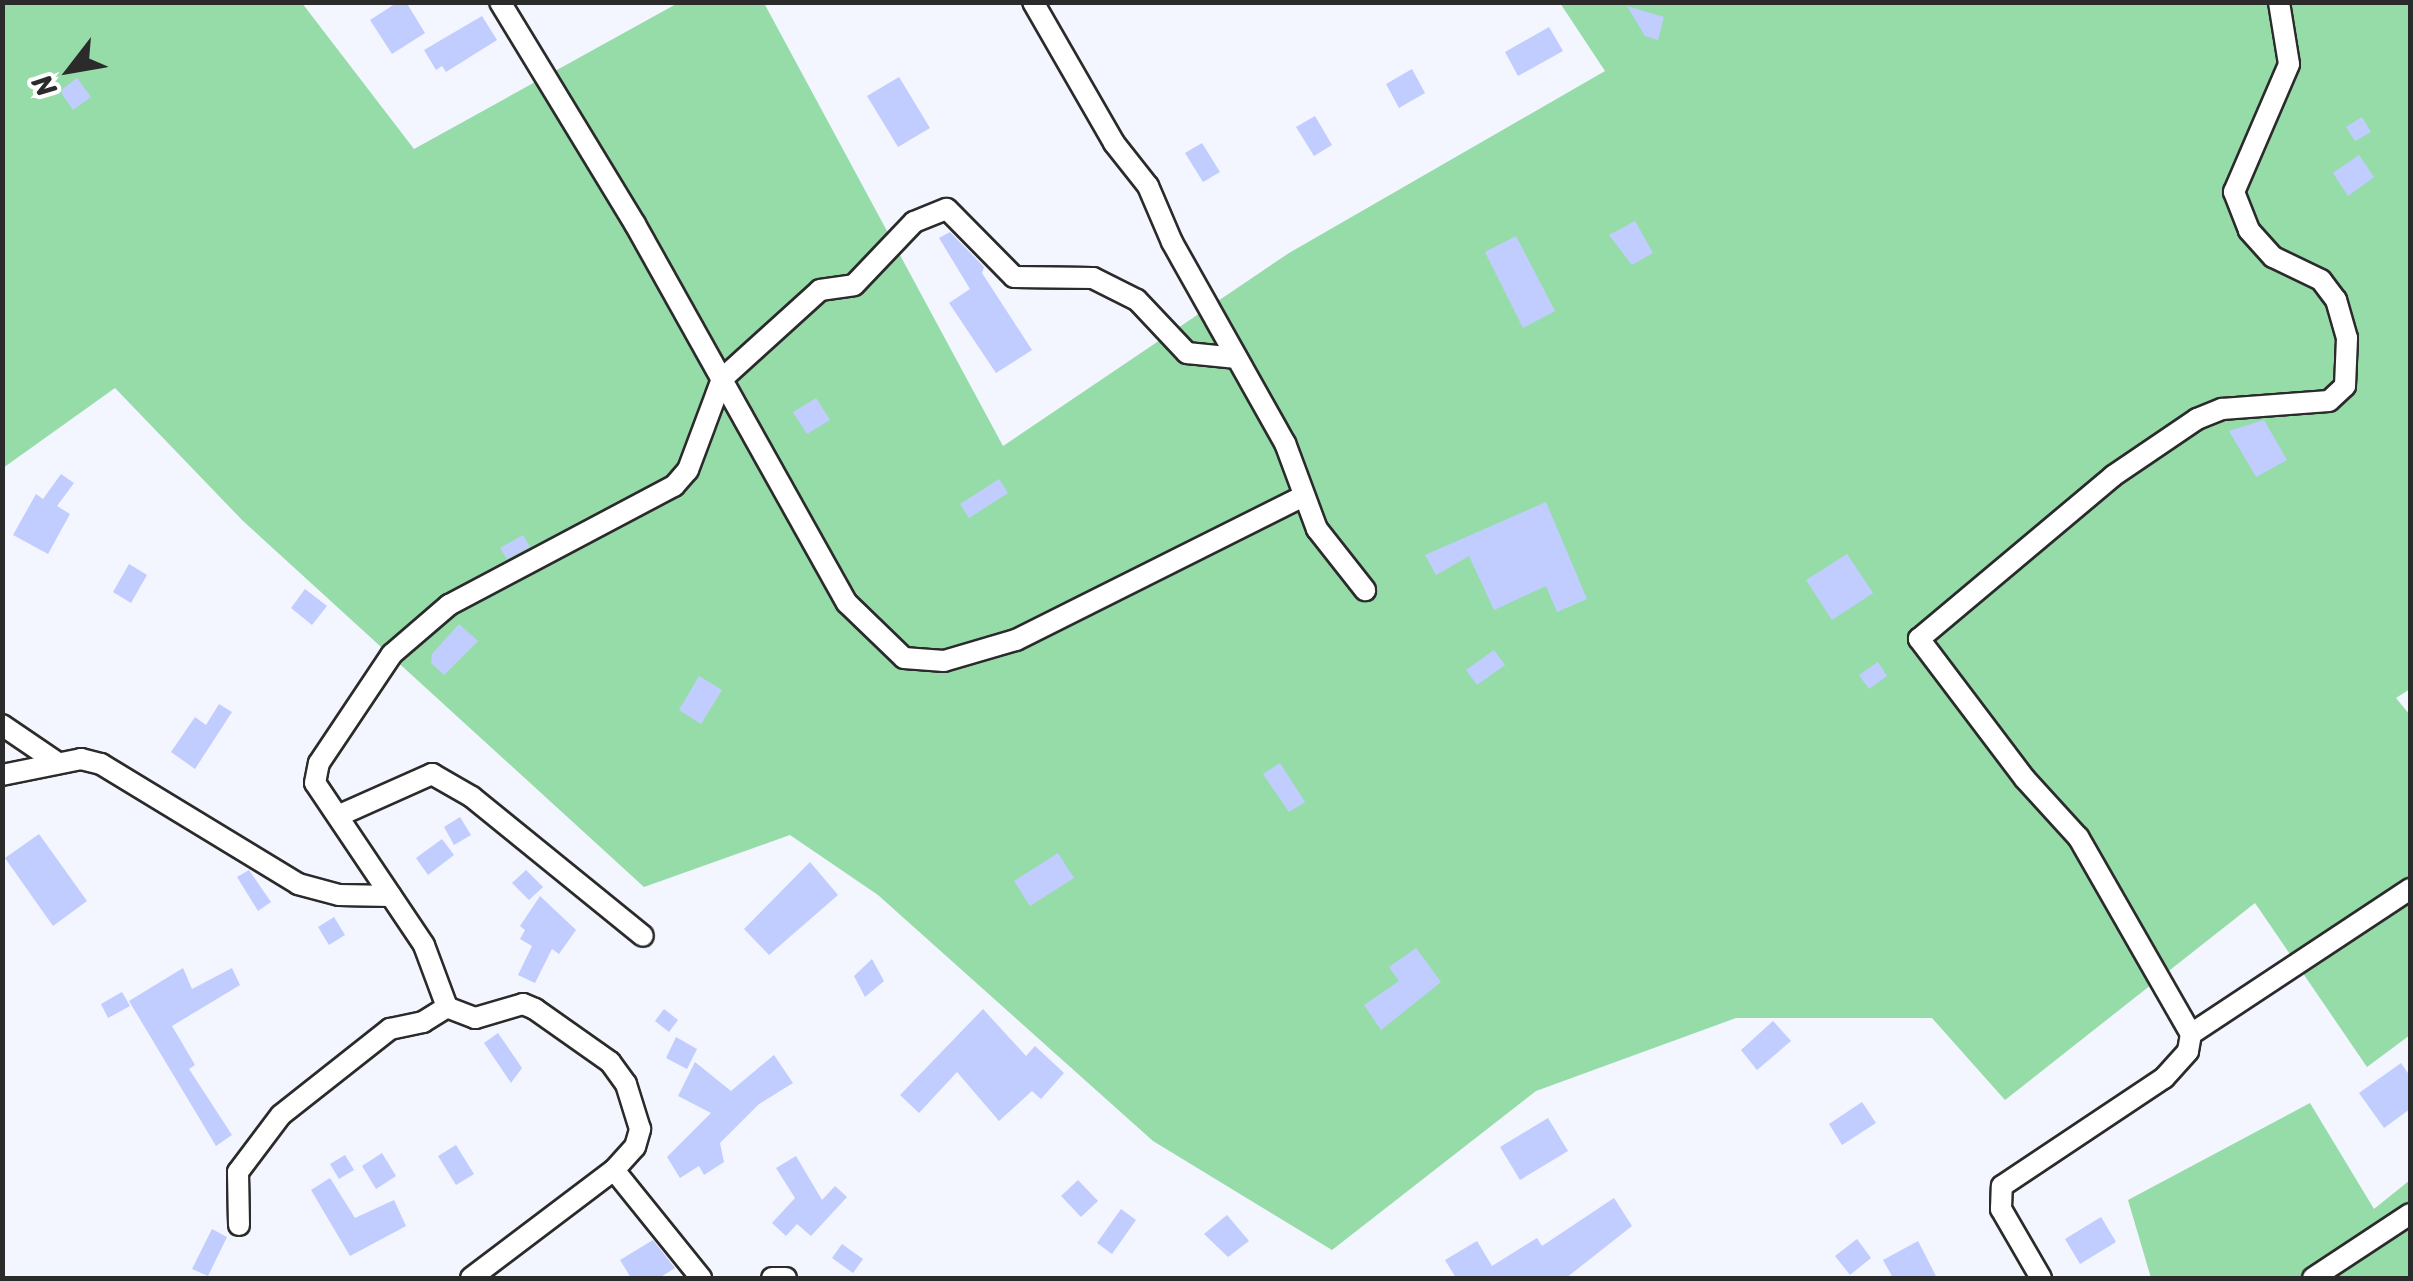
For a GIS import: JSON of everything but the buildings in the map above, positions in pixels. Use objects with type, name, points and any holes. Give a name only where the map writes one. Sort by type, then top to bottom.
[{"type":"street","points":[[500,2],[722,378],[847,603],[904,658],[944,661],[1016,640],[1304,496]]},
{"type":"street","points":[[1033,2],[1104,126],[1148,186],[1284,444],[1304,496],[1340,566],[1364,590]]},
{"type":"street","points":[[2041,1278],[2001,1209],[2002,1186],[2164,1078],[2188,1051],[2191,1034],[2078,837],[2025,779],[1919,639],[2113,476],[2197,419],[2222,409],[2329,400],[2346,386],[2347,338],[2336,300],[2321,280],[2273,257],[2249,230],[2234,192],[2289,64],[2279,2]]},
{"type":"street","points":[[471,1278],[614,1170],[635,1147],[640,1129],[626,1084],[610,1062],[522,1004],[476,1018],[447,1006],[424,945],[314,774],[392,654],[449,605],[674,486],[688,470],[722,378],[820,290],[854,285],[914,222],[947,209],[1014,276],[1093,278],[1137,300],[1187,353],[1237,358]]},
{"type":"street","points":[[2,725],[58,762]]},
{"type":"street","points":[[2,775],[31,774],[58,762],[100,764],[316,891],[392,896]]},
{"type":"street","points":[[340,815],[432,774],[472,797],[644,936]]},
{"type":"street","points":[[363,892],[377,870]]},
{"type":"street","points":[[2191,1034],[2410,889]]},
{"type":"street","points":[[239,1225],[238,1172],[281,1115],[390,1028],[424,1022],[447,1006]]},
{"type":"street","points":[[614,1170],[701,1278]]},
{"type":"street","points":[[2314,1278],[2410,1214]]},
{"type":"street","points":[[772,1278],[786,1278]]},
{"type":"green space","points":[[3,3],[302,3],[414,149],[678,3],[764,3],[1003,446],[1289,253],[1605,71],[1560,3],[2410,3],[2410,689],[2396,698],[2410,715],[2410,1035],[2367,1067],[2255,903],[2005,1100],[1932,1018],[1736,1018],[1536,1091],[1332,1250],[1153,1141],[878,895],[790,835],[644,887],[243,521],[115,388],[3,468]]},
{"type":"green space","points":[[2310,1103],[2374,1209],[2410,1180],[2410,1278],[2151,1278],[2128,1200]]}]
